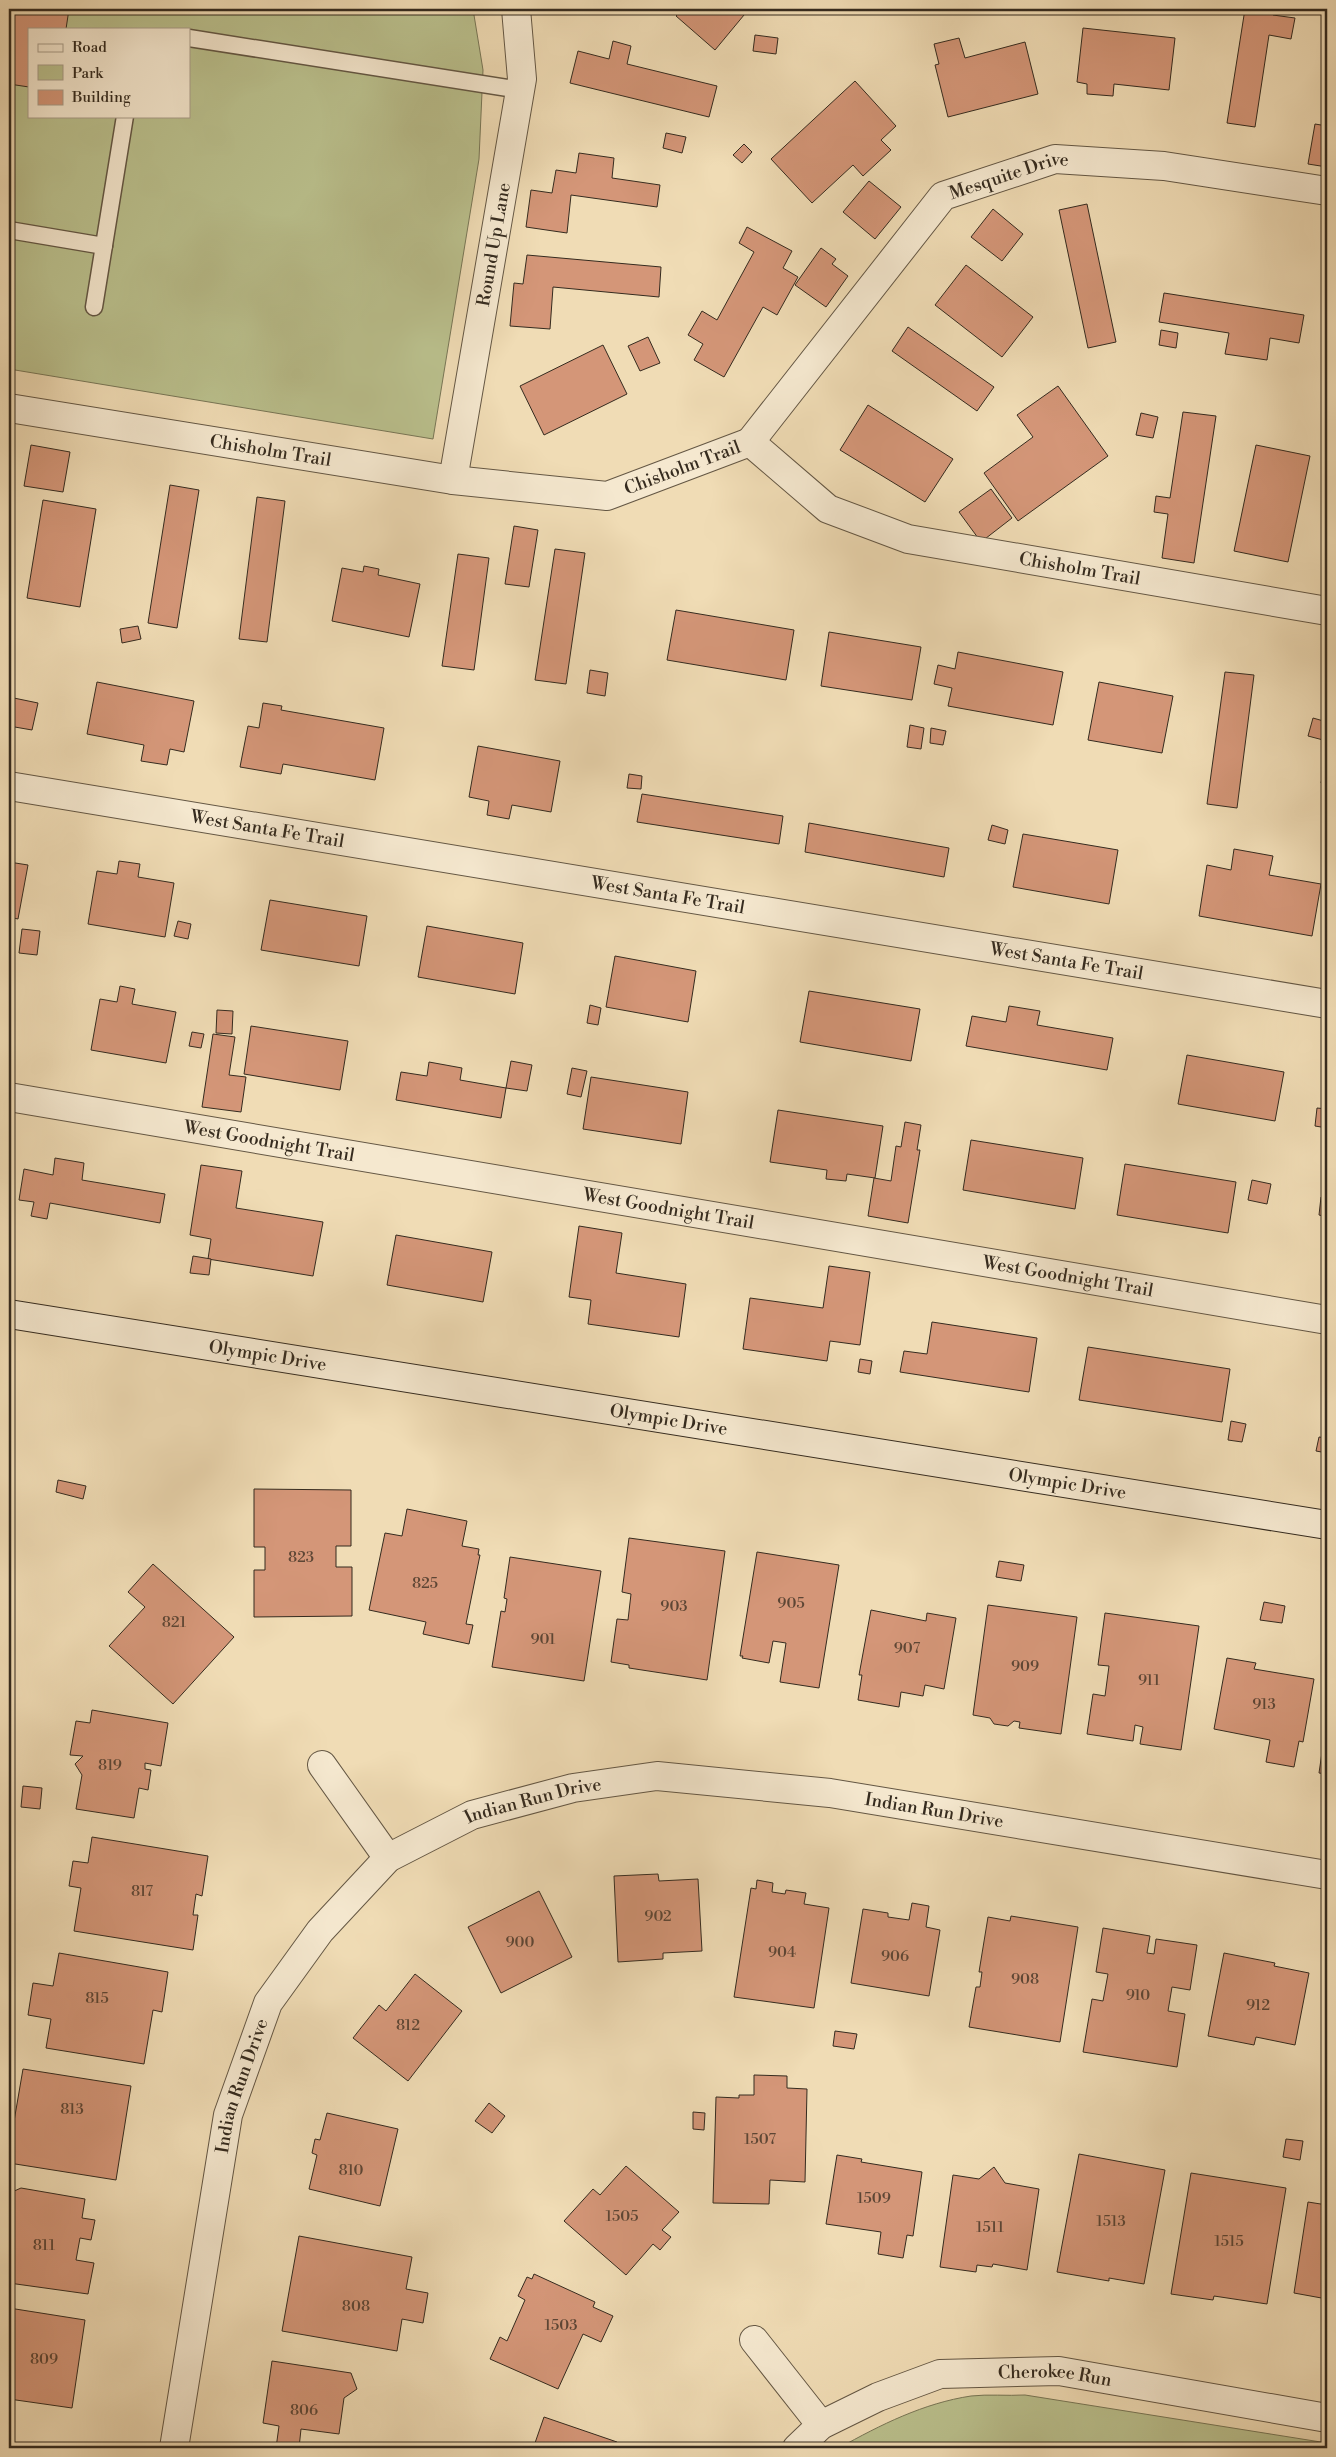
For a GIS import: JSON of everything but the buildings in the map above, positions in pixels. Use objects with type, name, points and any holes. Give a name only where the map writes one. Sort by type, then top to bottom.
[{"type":"street","name":"Round Up Lane","points":[[453,480],[522,79],[516,9]]},
{"type":"street","name":"Mesquite Drive","points":[[750,442],[943,196],[1055,159],[1164,166],[1327,191]]},
{"type":"street","name":"Chisholm Trail","points":[[9,408],[453,480],[607,496],[750,442],[828,509],[908,538],[1327,611]]},
{"type":"street","name":"West Santa Fe Trail","points":[[9,786],[1327,1004]]},
{"type":"street","name":"West Goodnight Trail","points":[[9,1097],[1327,1320]]},
{"type":"street","name":"Olympic Drive","points":[[9,1314],[1327,1525]]},
{"type":"street","points":[[322,1765],[388,1858]]},
{"type":"street","name":"Indian Run Drive","points":[[174,2448],[228,2115],[268,2003],[320,1931],[388,1858],[472,1815],[573,1788],[657,1776],[830,1793],[1327,1875]]},
{"type":"street","points":[[754,2340],[821,2426]]},
{"type":"street","name":"Cherokee Run","points":[[797,2448],[821,2426],[878,2397],[940,2374],[1059,2371],[1327,2418]]},
{"type":"lane","points":[[190,38],[520,90]]},
{"type":"lane","points":[[94,307],[125,118]]},
{"type":"lane","points":[[9,230],[104,246]]},
{"type":"green space","points":[[9,9],[473,9],[483,70],[479,159],[433,439],[9,369]]},
{"type":"green space","points":[[1025,2395],[1327,2443],[1327,2448],[839,2448],[886,2423],[936,2404],[971,2396]]}]
